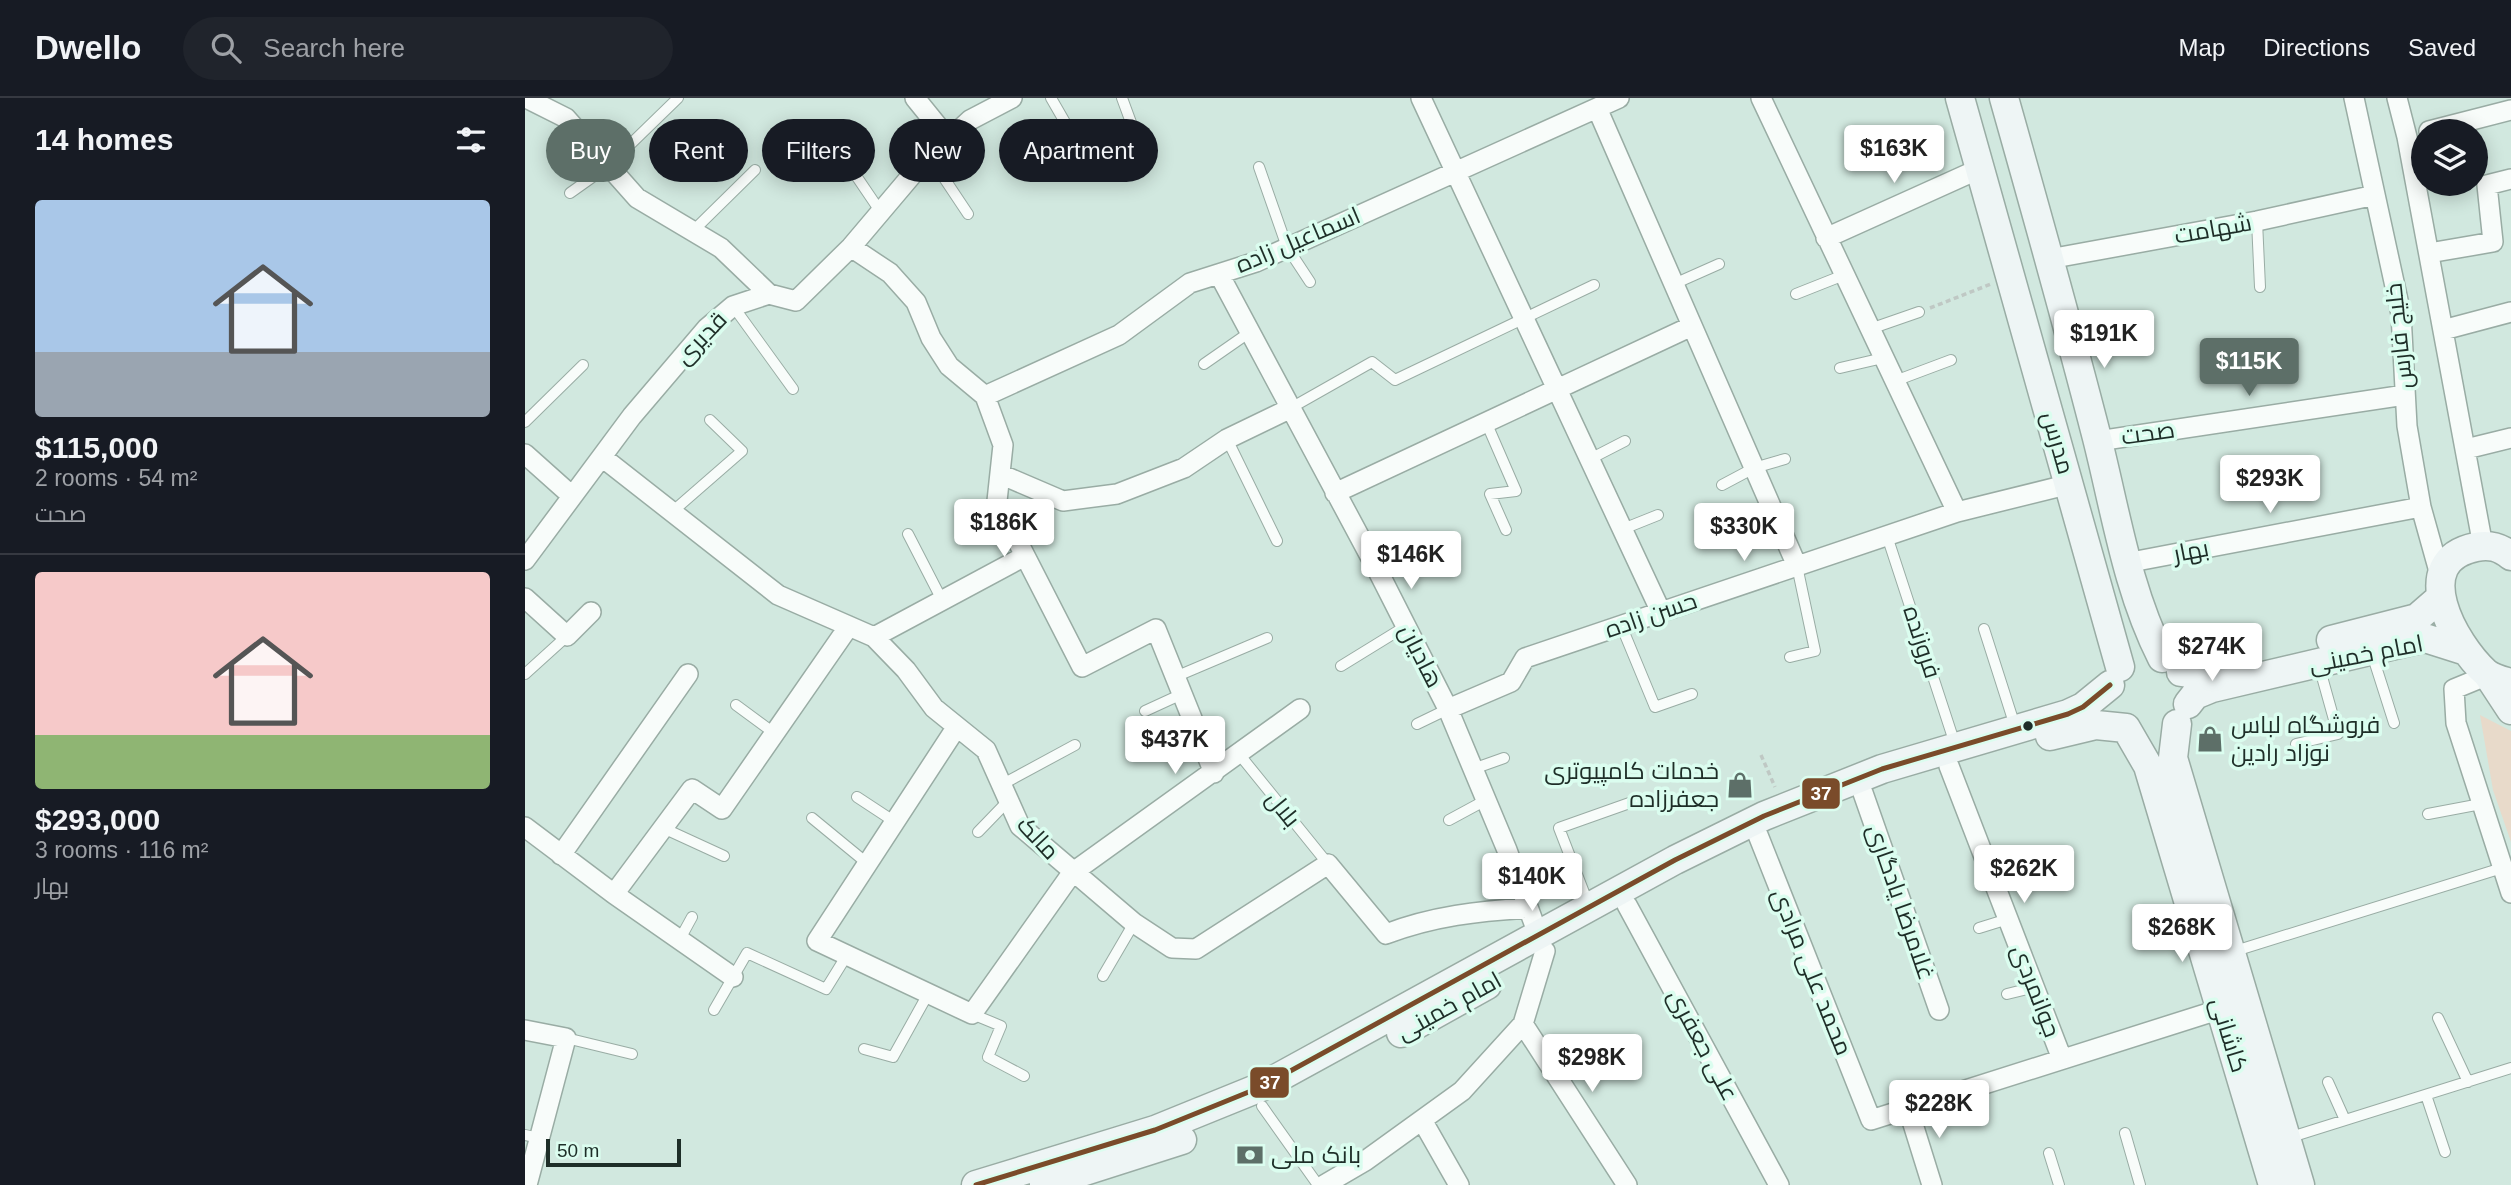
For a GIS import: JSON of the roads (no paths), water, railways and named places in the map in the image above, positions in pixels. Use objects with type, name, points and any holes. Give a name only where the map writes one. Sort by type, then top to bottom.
[{"type":"main road","name":"مدرس","points":[[1960,98],[2070,484],[2115,676]]},
{"type":"main road","name":"مدرس","points":[[2004,98],[2098,441],[2126,563],[2143,619],[2172,665]]},
{"type":"main road","name":"امام خمینی","points":[[2172,665],[2203,675],[2417,618],[2440,586],[2456,554],[2502,549]]},
{"type":"main road","points":[[2440,586],[2444,610],[2466,651],[2500,679],[2511,710]]},
{"type":"main road","name":"امام خمینی","points":[[2182,714],[2195,695],[2212,688],[2425,638],[2466,651]]},
{"type":"main road","points":[[2133,658],[2172,665],[2189,693],[2182,714],[2157,734],[2145,735],[2126,728],[2110,708],[2115,676],[2133,658]]},
{"type":"main road","name":"امام خمینی","points":[[976,1185],[1154,1130],[1261,1087],[1542,944],[1627,905],[1758,835],[2016,730],[2083,707],[2115,676]]},
{"type":"main road","name":"کاشانی","points":[[2182,714],[2173,758],[2300,1185]]},
{"type":"main road","name":"امام خمینی","points":[[1041,1185],[1162,1148],[1262,1105],[1452,1006],[1590,909],[1675,860],[1784,808],[1882,769],[1953,757],[2096,725],[2126,728]]},
{"type":"main road","name":"کاشانی","points":[[2126,728],[2148,766],[2273,1185]]},
{"type":"street","points":[[526,98],[567,119]]},
{"type":"street","points":[[915,98],[932,119]]},
{"type":"street","name":"قدیری","points":[[972,119],[1012,98]]},
{"type":"street","points":[[1421,98],[1661,612]]},
{"type":"street","name":"اسماعیل زاده","points":[[985,396],[1119,335],[1190,283],[1287,247],[1619,98]]},
{"type":"street","points":[[1761,98],[1957,512]]},
{"type":"street","name":"خلیج فارس","points":[[2354,98],[2401,314],[2405,396],[2420,506],[2440,586]]},
{"type":"street","name":"خلیج فارس","points":[[2397,98],[2411,127]]},
{"type":"street","points":[[1597,108],[1797,566]]},
{"type":"street","points":[[2476,119],[2511,110]]},
{"type":"street","points":[[1826,238],[1979,169]]},
{"type":"street","points":[[2429,253],[2493,242],[2487,185],[2511,179]]},
{"type":"street","points":[[622,182],[637,198],[721,248],[769,294]]},
{"type":"street","name":"قدیری","points":[[525,561],[632,416],[707,328],[733,306],[769,294],[796,301],[851,247],[907,182]]},
{"type":"street","name":"شهامت","points":[[2049,259],[2257,221],[2375,195]]},
{"type":"street","name":"خلیج فارس","points":[[2422,196],[2429,253],[2466,449],[2502,549]]},
{"type":"street","points":[[851,247],[890,273],[916,302],[949,366],[985,396],[1003,445],[997,501],[1081,667],[1156,629],[1214,773]]},
{"type":"street","name":"هادیان","points":[[1219,274],[1448,709],[1542,944]]},
{"type":"street","points":[[2443,330],[2511,312]]},
{"type":"street","points":[[1335,493],[1692,326]]},
{"type":"street","name":"صحت","points":[[2098,441],[2405,396]]},
{"type":"street","points":[[1000,474],[1062,501],[1117,494],[1184,468],[1227,439],[1289,409]]},
{"type":"street","points":[[2466,449],[2511,438]]},
{"type":"street","points":[[525,454],[572,496]]},
{"type":"street","name":"مالک","points":[[602,457],[778,595],[874,637],[906,670],[934,708],[986,750],[1020,826],[1134,923],[1172,948],[1196,949],[1328,864]]},
{"type":"street","name":"حسن زاده","points":[[1448,709],[1511,682],[1525,658],[1957,512],[2070,484]]},
{"type":"street","name":"بهار","points":[[2126,563],[2420,506]]},
{"type":"street","points":[[874,637],[1025,556]]},
{"type":"street","points":[[525,598],[567,636],[591,612]]},
{"type":"street","points":[[614,894],[692,789],[722,809],[849,626]]},
{"type":"street","points":[[561,855],[688,674]]},
{"type":"street","points":[[2500,679],[2454,689],[2456,723],[2511,893]]},
{"type":"street","points":[[956,728],[817,942],[972,1014],[1072,873],[1300,709]]},
{"type":"street","name":"جوانمردی","points":[[1953,757],[2008,919],[2062,1059]]},
{"type":"street","name":"غلامرضا یادگاری","points":[[1863,793],[1939,1010]]},
{"type":"street","points":[[525,827],[614,894],[733,977]]},
{"type":"street","name":"محمد علی مرادی","points":[[1758,835],[1871,1120],[2221,1009]]},
{"type":"street","points":[[1328,864],[1386,934],[1415,923],[1470,911],[1528,908]]},
{"type":"street","name":"علی جعفری","points":[[1627,905],[1779,1185]]},
{"type":"street","points":[[1324,1185],[1366,1161],[1462,1091],[1523,1024],[1542,944]]},
{"type":"street","points":[[1523,1024],[1627,1185]]},
{"type":"street","points":[[525,1030],[566,1038],[532,1137],[527,1185]]},
{"type":"street","points":[[1907,1108],[1932,1185]]},
{"type":"street","points":[[1422,1120],[1459,1185]]},
{"type":"lane","points":[[635,140],[678,98]]},
{"type":"lane","points":[[1051,98],[1063,119]]},
{"type":"lane","points":[[1122,98],[1130,119]]},
{"type":"lane","points":[[1259,167],[1287,247],[1310,282]]},
{"type":"lane","points":[[693,231],[755,170]]},
{"type":"lane","points":[[570,193],[585,182]]},
{"type":"lane","points":[[860,182],[880,211]]},
{"type":"lane","points":[[947,182],[968,214]]},
{"type":"lane","points":[[2257,221],[2260,288]]},
{"type":"lane","points":[[1674,284],[1719,264]]},
{"type":"lane","points":[[1796,294],[1844,275]]},
{"type":"lane","points":[[1289,409],[1372,362],[1395,380],[1594,285]]},
{"type":"lane","points":[[733,306],[793,389]]},
{"type":"lane","points":[[1870,330],[1919,312]]},
{"type":"lane","points":[[1204,364],[1249,332]]},
{"type":"lane","points":[[1840,368],[1883,358]]},
{"type":"lane","points":[[1895,381],[1951,360]]},
{"type":"lane","points":[[525,422],[583,365]]},
{"type":"lane","points":[[672,512],[742,451],[710,420]]},
{"type":"lane","points":[[1486,422],[1516,491],[1490,494],[1506,530]]},
{"type":"lane","points":[[1227,439],[1277,541]]},
{"type":"lane","points":[[1590,458],[1625,441]]},
{"type":"lane","points":[[1722,485],[1754,468],[1785,459]]},
{"type":"lane","points":[[1623,528],[1658,515]]},
{"type":"lane","points":[[908,534],[942,600]]},
{"type":"lane","name":"فروزنده","points":[[1887,536],[1953,757]]},
{"type":"lane","points":[[1790,657],[1815,650],[1797,566]]},
{"type":"lane","points":[[1621,625],[1655,706],[1692,694]]},
{"type":"lane","points":[[1341,666],[1406,626]]},
{"type":"lane","points":[[1985,629],[2016,730]]},
{"type":"lane","points":[[525,674],[567,636]]},
{"type":"lane","points":[[1145,711],[1179,686],[1267,638]]},
{"type":"lane","points":[[2371,650],[2394,723]]},
{"type":"lane","points":[[2296,744],[2338,734],[2318,662]]},
{"type":"lane","points":[[736,705],[774,733]]},
{"type":"lane","points":[[1417,724],[1448,709]]},
{"type":"lane","points":[[978,832],[1004,793],[1075,745]]},
{"type":"lane","name":"بلال","points":[[1239,754],[1328,864]]},
{"type":"lane","points":[[1473,769],[1504,758]]},
{"type":"lane","points":[[857,797],[895,822]]},
{"type":"lane","points":[[1449,820],[1486,800]]},
{"type":"lane","points":[[1590,909],[1559,828],[1638,800]]},
{"type":"lane","points":[[2428,814],[2481,804]]},
{"type":"lane","points":[[812,818],[868,864]]},
{"type":"lane","points":[[663,828],[724,856]]},
{"type":"lane","points":[[2230,953],[2503,868]]},
{"type":"lane","points":[[680,940],[692,917]]},
{"type":"lane","points":[[1979,928],[2008,919]]},
{"type":"lane","points":[[1103,976],[1134,923]]},
{"type":"lane","points":[[714,1010],[747,953],[826,989],[847,955]]},
{"type":"lane","points":[[2007,994],[2035,987]]},
{"type":"lane","points":[[864,1048],[893,1057],[928,993]]},
{"type":"lane","points":[[972,1014],[1001,1026],[988,1057],[1024,1076]]},
{"type":"lane","points":[[2438,1018],[2468,1082]]},
{"type":"lane","points":[[566,1038],[632,1054]]},
{"type":"lane","points":[[2286,1139],[2511,1068]]},
{"type":"lane","points":[[2328,1082],[2345,1120]]},
{"type":"lane","points":[[2426,1095],[2445,1153]]},
{"type":"lane","points":[[1262,1105],[1318,1185]]},
{"type":"lane","points":[[2125,1133],[2140,1185]]},
{"type":"lane","points":[[2049,1153],[2059,1185]]},
{"type":"place","name":"فروشگاه لباس نوزاد رادین","points":[[2210,739]]},
{"type":"place","name":"خدمات کامپیوتری جعفرزاده","points":[[1740,785]]},
{"type":"place","name":"بانک ملی","points":[[1250,1155]]}]
